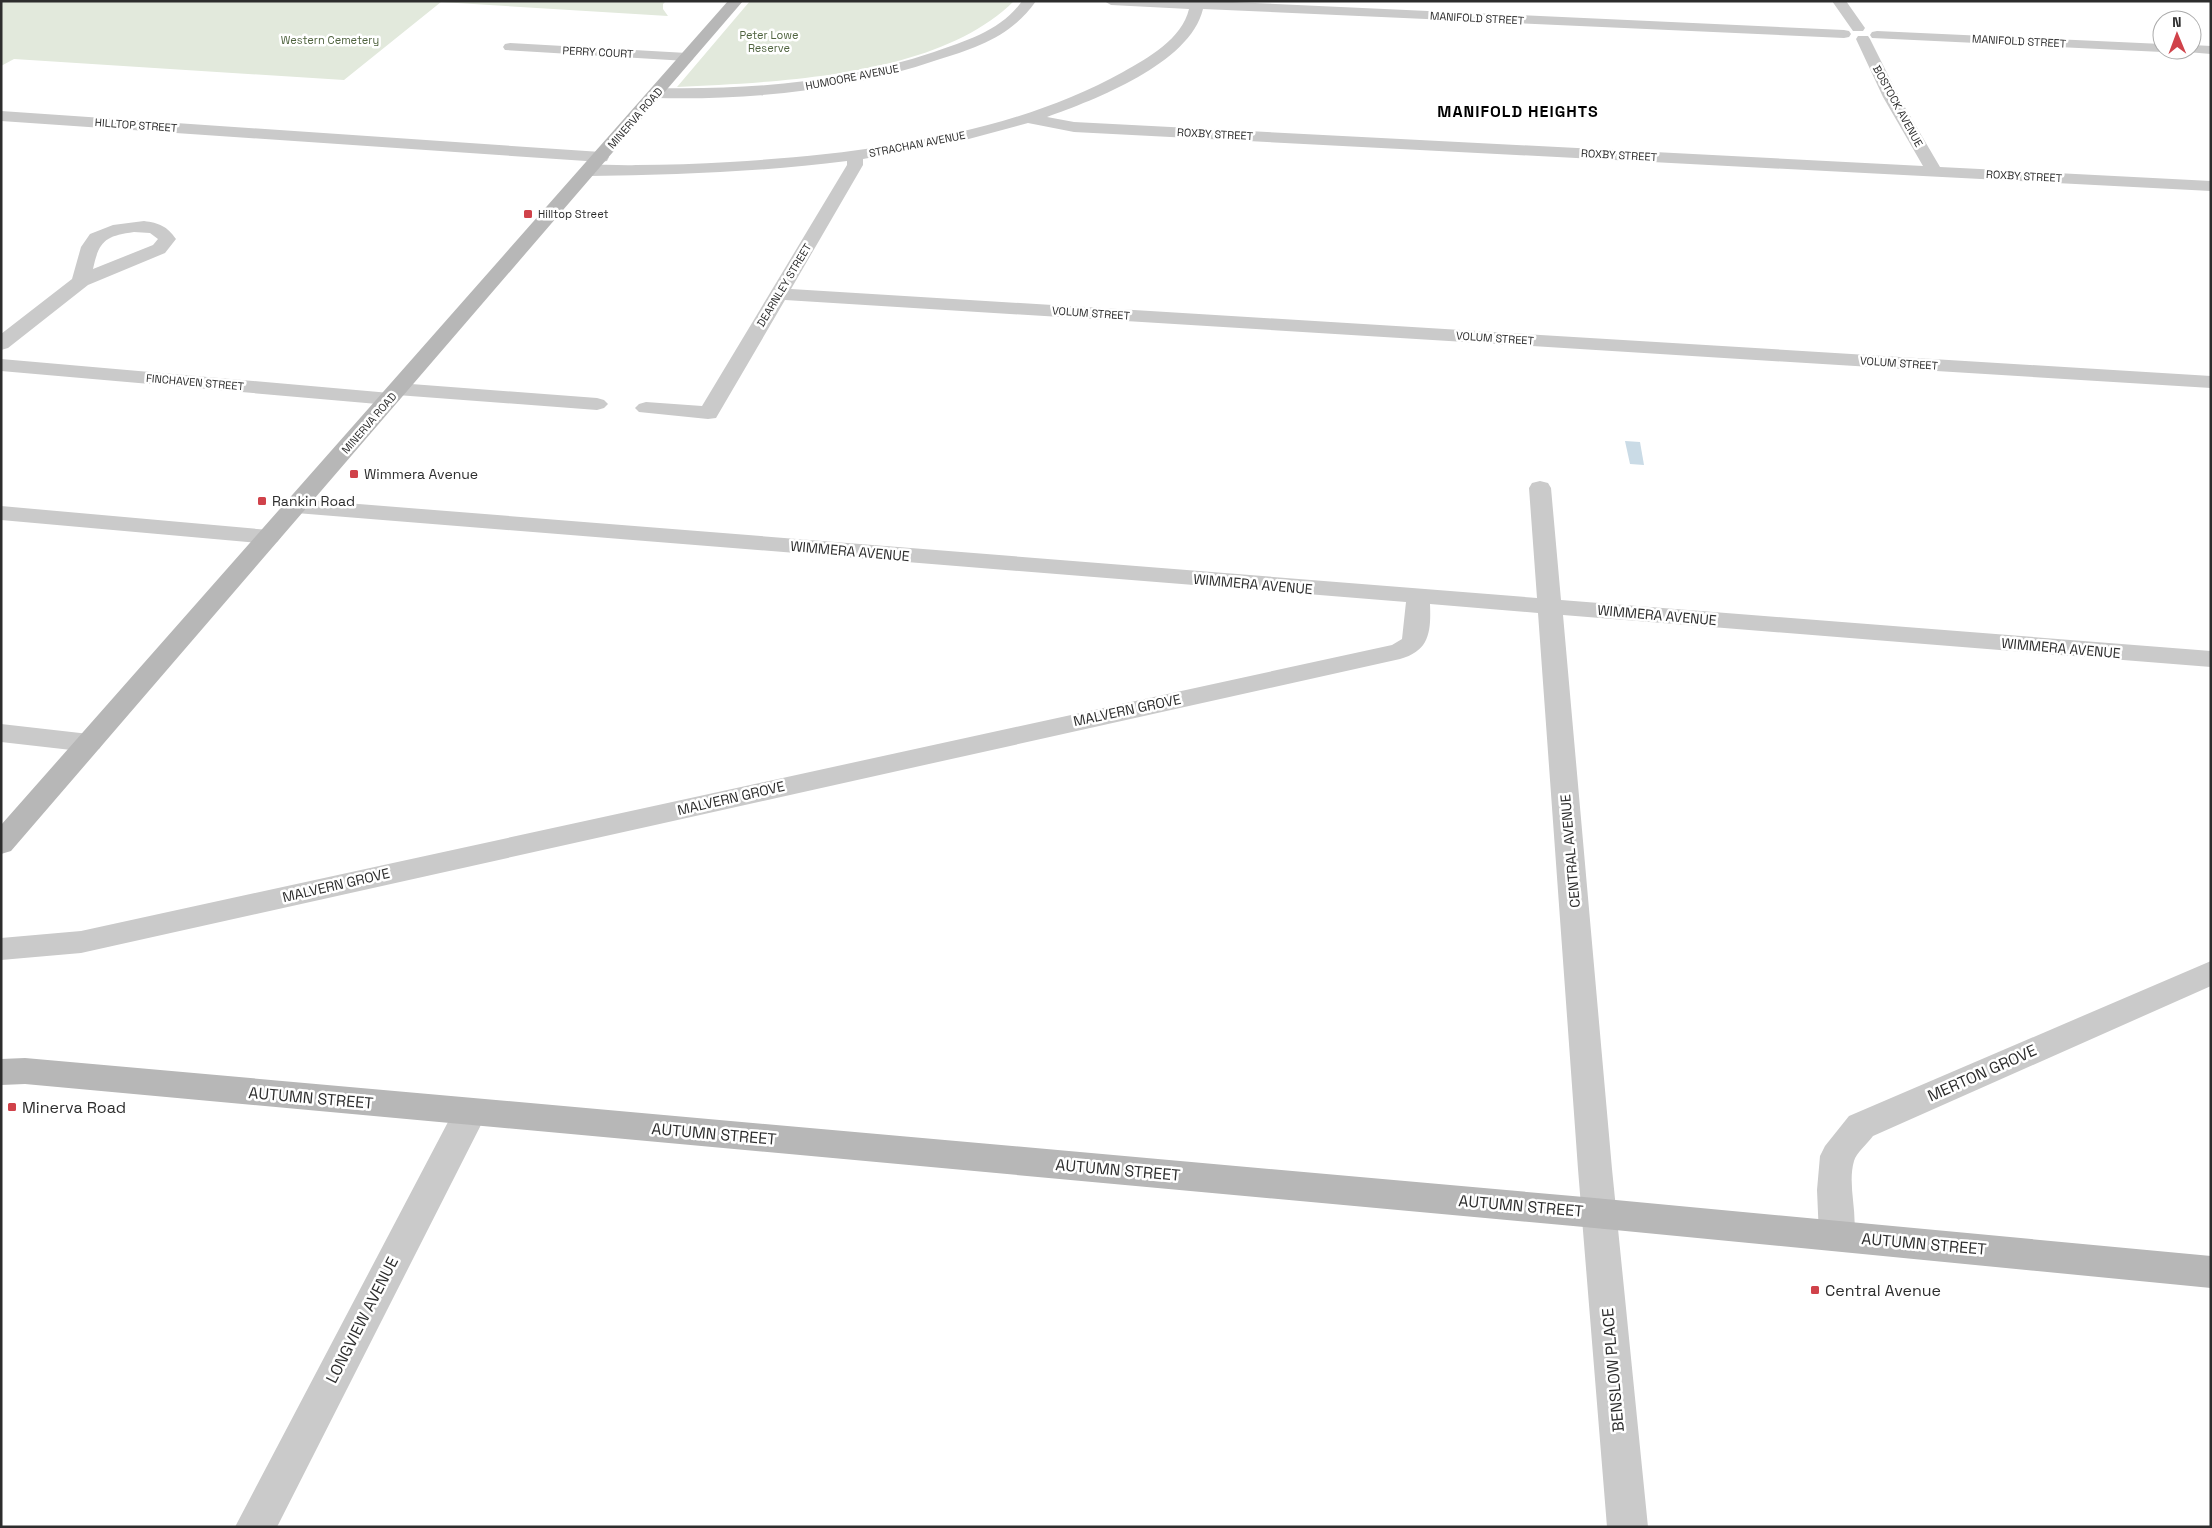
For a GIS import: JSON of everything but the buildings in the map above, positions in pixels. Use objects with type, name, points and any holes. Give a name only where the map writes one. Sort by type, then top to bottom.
[{"type":"street","name":"MINERVA ROAD","points":[[1,844],[736,1]]},
{"type":"street","name":"HUMOORE AVENUE","points":[[656,93],[701,94],[801,86],[893,70],[984,40],[1023,11],[1029,1]]},
{"type":"street","name":"MANIFOLD STREET","points":[[1110,1],[1198,3],[1844,34],[1849,37],[1866,34],[2152,48]]},
{"type":"street","name":"BOSTOCK AVENUE","points":[[1839,1],[1866,34],[1891,97],[1934,171]]},
{"type":"street","name":"STRACHAN AVENUE","points":[[595,164],[686,170],[772,165],[855,156],[931,143],[1028,118],[1073,102],[1114,84],[1153,60],[1173,46],[1193,22],[1198,3]]},
{"type":"street","name":"PERRY COURT","points":[[510,47],[687,57]]},
{"type":"street","name":"HILLTOP STREET","points":[[1,116],[595,164]]},
{"type":"street","name":"ROXBY STREET","points":[[1028,118],[1074,127],[2211,186]]},
{"type":"street","name":"DEARNLEY STREET","points":[[646,408],[708,413],[855,165],[855,156]]},
{"type":"street","points":[[1,344],[81,281]]},
{"type":"street","name":"VOLUM STREET","points":[[779,294],[2211,382]]},
{"type":"street","name":"FINCHAVEN STREET","points":[[1,365],[394,394]]},
{"type":"street","points":[[394,394],[598,404]]},
{"type":"street","name":"CENTRAL AVENUE","points":[[1540,488],[1599,1213]]},
{"type":"street","name":"WIMMERA AVENUE","points":[[296,506],[2211,659]]},
{"type":"street","points":[[1,513],[269,537]]},
{"type":"street","name":"MALVERN GROVE","points":[[1,949],[81,942],[1400,651],[1414,642],[1418,618],[1418,597]]},
{"type":"street","points":[[1,733],[89,743]]},
{"type":"street","name":"MERTON GROVE","points":[[1837,1236],[1835,1190],[1837,1156],[1861,1126],[2211,972]]},
{"type":"street","name":"AUTUMN STREET","points":[[9,1069],[1599,1213],[2211,1272]]},
{"type":"street","name":"LONGVIEW AVENUE","points":[[255,1527],[470,1112]]},
{"type":"street","name":"BENSLOW PLACE","points":[[1599,1213],[1628,1527]]},
{"type":"green space","name":"Western Cemetery","points":[[1,1],[666,1],[663,4],[663,9],[668,16],[441,2],[344,80],[14,59],[1,66]]},
{"type":"green space","name":"Peter Lowe Reserve","points":[[750,1],[1014,1],[982,26],[943,46],[901,60],[855,71],[808,78],[677,87]]},
{"type":"water","points":[[1625,441],[1640,442],[1644,465],[1630,464]]},
{"type":"place","name":"Hilltop Street","points":[[528,214]]},
{"type":"place","name":"Wimmera Avenue","points":[[354,474]]},
{"type":"place","name":"Rankin Road","points":[[262,501]]},
{"type":"place","name":"Minerva Road","points":[[12,1107]]},
{"type":"place","name":"Central Avenue","points":[[1815,1290]]},
{"type":"district","name":"MANIFOLD HEIGHTS","points":[[1518,111]]}]
